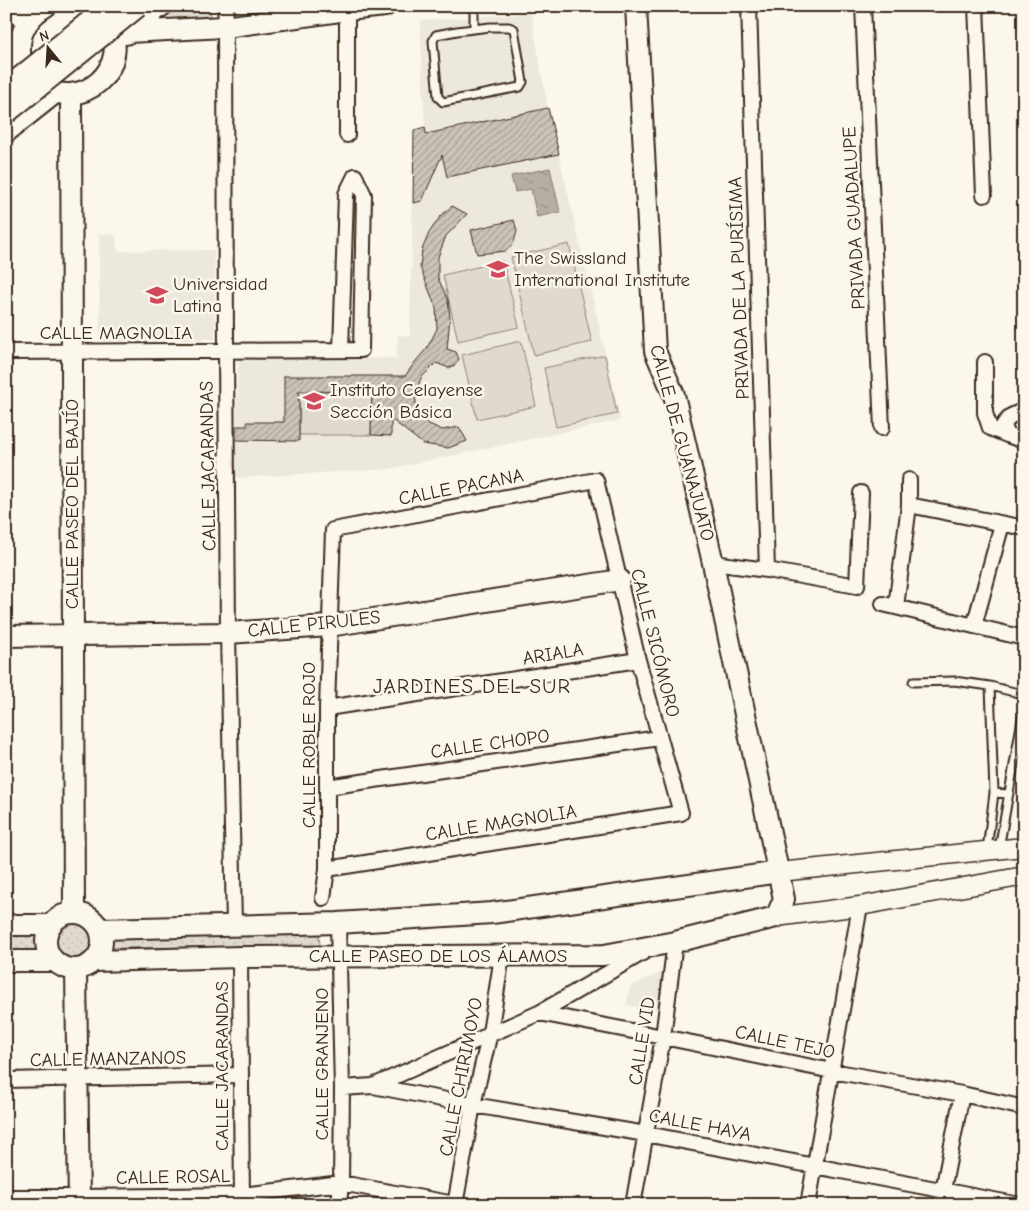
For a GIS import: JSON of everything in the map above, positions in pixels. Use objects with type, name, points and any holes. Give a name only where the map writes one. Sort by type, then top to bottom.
[{"type":"main road","points":[[90,6],[106,21],[112,32],[121,37],[225,27],[384,6]]},
{"type":"main road","points":[[6,90],[110,6]]},
{"type":"main road","points":[[6,112],[137,6]]},
{"type":"main road","points":[[42,9],[28,22],[13,57],[33,81],[43,88],[63,94],[85,91],[98,83],[108,72],[121,37],[161,6]]},
{"type":"main road","name":"CALLE DE GUANAJUATO","points":[[636,6],[655,351],[674,395],[713,563],[779,872]]},
{"type":"main road","points":[[6,14],[42,9]]},
{"type":"main road","points":[[6,132],[63,94]]},
{"type":"main road","name":"CALLE PASEO DEL BAJÍO","points":[[63,94],[73,351],[72,634],[74,913]]},
{"type":"main road","name":"CALLE PIRULES","points":[[6,636],[228,633],[329,626],[620,580]]},
{"type":"main road","points":[[776,917],[784,899],[779,872]]},
{"type":"main road","name":"CALLE PASEO DE LOS ÁLAMOS","points":[[100,929],[338,923],[492,913],[779,872]]},
{"type":"main road","points":[[74,913],[90,917],[100,929],[103,946],[95,962],[76,970],[63,968],[52,961],[46,949],[46,937],[50,925],[61,916],[74,913]]},
{"type":"main road","name":"CALLE PASEO DE LOS ÁLAMOS","points":[[95,962],[240,957],[604,955],[676,942],[776,917]]},
{"type":"main road","points":[[6,926],[50,925]]},
{"type":"main road","points":[[6,961],[52,961]]},
{"type":"main road","points":[[76,970],[79,1201]]},
{"type":"street","name":"CALLE JACARANDAS","points":[[226,6],[228,633],[234,925]]},
{"type":"street","name":"PRIVADA DE LA PURÍSIMA","points":[[749,6],[767,570]]},
{"type":"street","name":"PRIVADA GUADALUPE","points":[[863,6],[882,428]]},
{"type":"street","points":[[976,6],[984,195]]},
{"type":"street","points":[[347,10],[347,135]]},
{"type":"street","points":[[341,350],[346,194],[355,176],[364,195],[363,264],[344,266]]},
{"type":"street","name":"CALLE MAGNOLIA","points":[[6,352],[362,350],[363,264]]},
{"type":"street","points":[[985,362],[985,413],[990,428],[1024,440]]},
{"type":"street","points":[[1007,435],[1004,424],[1011,416],[1024,410]]},
{"type":"street","name":"CALLE PACANA","points":[[332,530],[596,480]]},
{"type":"street","name":"CALLE SICÓMORO","points":[[596,480],[638,660],[681,814]]},
{"type":"street","points":[[909,480],[909,505],[889,606],[1024,638]]},
{"type":"street","points":[[713,563],[767,570],[858,586],[861,493]]},
{"type":"street","points":[[909,505],[1024,528]]},
{"type":"street","points":[[974,626],[1002,524]]},
{"type":"street","name":"CALLE ROBLE ROJO","points":[[323,898],[327,869],[327,708],[332,530]]},
{"type":"street","name":"ARIALA","points":[[327,708],[638,660]]},
{"type":"street","name":"CALLE CHOPO","points":[[326,788],[659,738]]},
{"type":"street","name":"CALLE MAGNOLIA","points":[[327,869],[681,814]]},
{"type":"street","name":"CALLE PASEO DE LOS ÁLAMOS","points":[[779,872],[1024,847]]},
{"type":"street","name":"CALLE PASEO DE LOS ÁLAMOS","points":[[776,917],[860,906],[1024,876]]},
{"type":"street","points":[[808,1205],[860,906]]},
{"type":"street","name":"CALLE GRANJENO","points":[[338,923],[342,1088],[339,1205]]},
{"type":"street","name":"CALLE VID","points":[[633,1205],[663,1037],[676,942]]},
{"type":"street","points":[[342,1088],[373,1086],[539,1013],[653,947]]},
{"type":"street","name":"CALLE CHIRIMOYO","points":[[456,1204],[473,1105],[490,1034],[502,956]]},
{"type":"street","name":"CALLE JACARANDAS","points":[[240,957],[242,1200]]},
{"type":"street","name":"CALLE TEJO","points":[[539,1013],[832,1071],[962,1094],[1024,1108]]},
{"type":"street","name":"CALLE MANZANOS","points":[[6,1080],[77,1080],[240,1075]]},
{"type":"street","name":"CALLE HAYA","points":[[373,1086],[646,1134],[1020,1205]]},
{"type":"street","points":[[940,1205],[962,1094]]},
{"type":"street","name":"CALLE ROSAL","points":[[6,1197],[79,1201],[242,1200],[341,1183],[456,1204]]},
{"type":"lane","points":[[474,6],[474,28]]},
{"type":"lane","points":[[509,26],[514,29],[523,82],[520,87],[442,102],[438,97],[433,41],[436,35],[474,28],[509,26]]},
{"type":"lane","points":[[913,682],[954,680],[1018,693],[1024,700]]},
{"type":"lane","points":[[990,686],[994,793],[993,850]]},
{"type":"lane","points":[[993,850],[1010,794],[1024,708]]},
{"type":"lane","points":[[994,793],[1010,794]]},
{"type":"shaded area","points":[[183,6],[195,6],[210,10],[211,19],[157,22]]},
{"type":"shaded area","name":"The Swissland International Institute","points":[[531,13],[548,108],[621,420],[389,469],[235,478],[238,360],[396,358],[398,335],[410,336],[414,130],[425,127],[420,21]]},
{"type":"shaded area","name":"Universidad Latina","points":[[99,234],[115,234],[118,251],[214,250],[215,339],[100,341]]},
{"type":"shaded area","points":[[569,244],[592,342],[534,355],[511,257]]},
{"type":"shaded area","points":[[503,261],[519,327],[458,341],[443,275]]},
{"type":"shaded area","points":[[521,341],[536,406],[477,419],[462,355]]},
{"type":"shaded area","points":[[605,355],[617,414],[556,427],[544,368]]},
{"type":"shaded area","points":[[299,392],[372,392],[371,435],[299,435]]},
{"type":"shaded area","points":[[73,920],[84,924],[90,931],[92,938],[87,954],[82,959],[74,962],[67,961],[54,950],[53,934],[61,924]]},
{"type":"shaded area","points":[[6,930],[37,930],[37,951],[6,951]]},
{"type":"shaded area","points":[[319,932],[320,946],[108,948],[110,942],[107,934]]},
{"type":"shaded area","points":[[663,972],[669,975],[665,1011],[626,1005],[630,986]]},
{"type":"water","points":[[550,168],[560,212],[537,217],[531,189],[515,192],[511,176]]},
{"type":"building","points":[[548,108],[559,154],[447,177],[442,155],[422,201],[413,203],[414,130],[425,127],[426,134]]},
{"type":"building","points":[[452,206],[467,214],[446,236],[438,257],[438,278],[448,300],[450,317],[447,349],[456,352],[459,359],[455,365],[449,368],[436,363],[421,378],[415,395],[417,410],[427,423],[442,430],[459,427],[467,441],[448,448],[423,444],[391,419],[391,436],[371,435],[372,392],[299,391],[299,441],[236,440],[236,426],[247,426],[247,422],[284,422],[284,376],[405,376],[427,348],[437,329],[436,308],[420,267],[422,250],[429,233],[440,217]]},
{"type":"building","points":[[514,220],[517,231],[514,242],[506,251],[477,254],[471,230]]},
{"type":"place","name":"The Swissland International Institute","points":[[498,269]]},
{"type":"place","name":"Universidad Latina","points":[[157,295]]},
{"type":"place","name":"Instituto Celayense Sección Básica","points":[[314,401]]},
{"type":"district","name":"JARDINES DEL SUR","points":[[472,686]]}]
